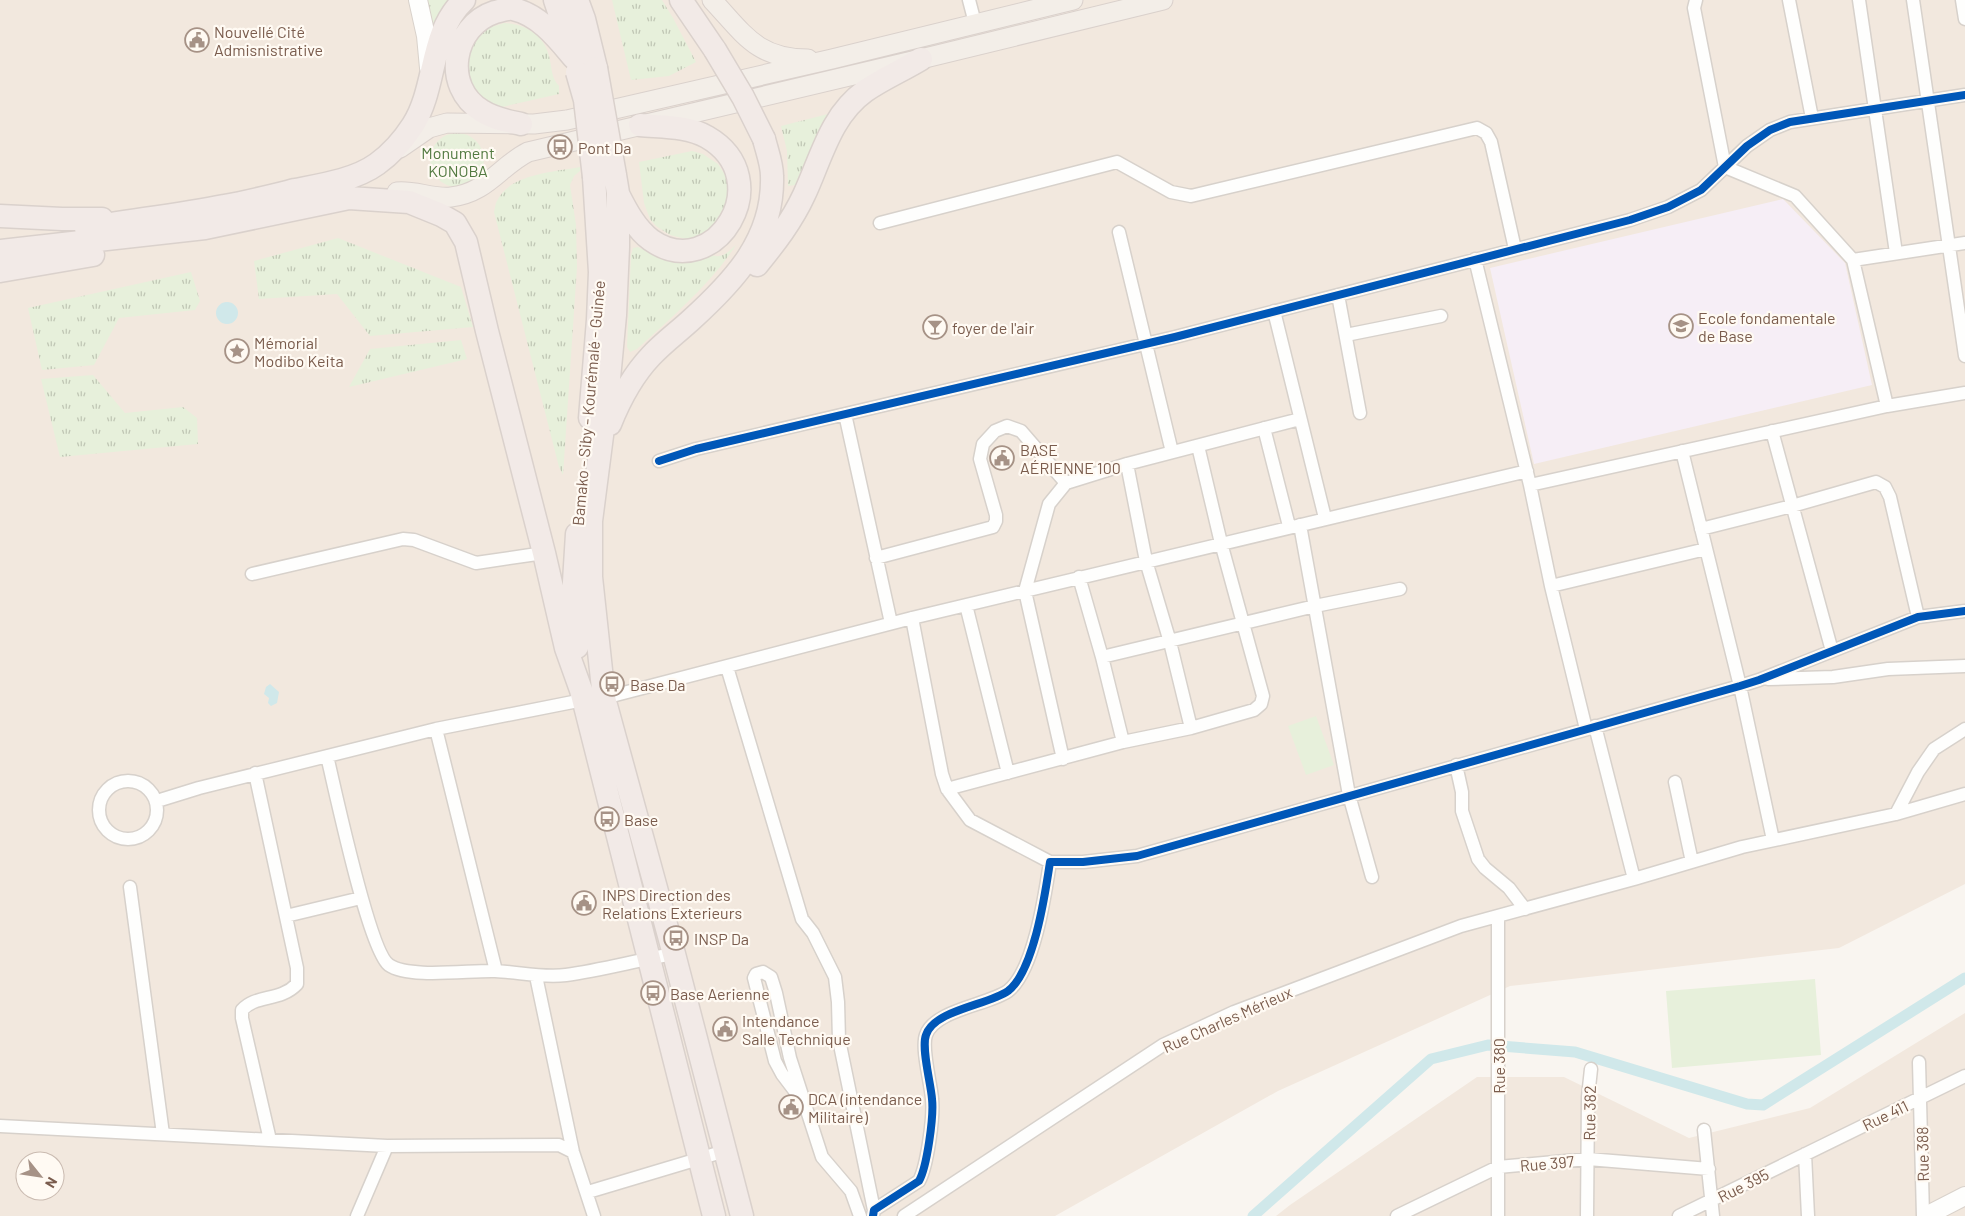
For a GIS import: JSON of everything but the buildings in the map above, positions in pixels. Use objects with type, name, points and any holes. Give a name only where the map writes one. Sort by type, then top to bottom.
[{"type":"highway","points":[[0,237],[71,230],[224,206],[324,184],[357,174],[377,164],[402,141],[422,108],[438,45],[447,23],[464,0]]},
{"type":"highway","name":"Bamako - Siby - Kourémalé - Guinée","points":[[555,0],[583,66],[609,182],[615,316],[608,389],[590,521],[589,696]]},
{"type":"highway","name":"Bamako - Siby - Kourémalé - Guinée","points":[[577,0],[584,19],[583,66]]},
{"type":"highway","points":[[599,450],[617,407],[631,380],[652,355],[714,299],[739,270],[756,247],[770,209],[772,175],[764,139],[743,97],[715,50],[681,0]]},
{"type":"highway","points":[[521,124],[495,118],[481,111],[470,101],[460,87],[456,70],[457,52],[461,42],[475,22],[485,16],[512,9],[535,18],[583,66]]},
{"type":"highway","points":[[714,299],[730,289],[750,272],[779,238],[804,194],[823,147],[845,112],[864,91],[922,60]]},
{"type":"highway","points":[[609,182],[640,229],[652,240],[669,248],[686,251],[706,245],[726,231],[738,208],[740,190],[735,166],[724,149],[706,136],[685,130],[640,126]]},
{"type":"highway","name":"Bamako - Siby - Kourémalé - Guinée","points":[[589,696],[573,598],[578,512],[589,424],[600,272],[609,182]]},
{"type":"highway","points":[[0,251],[205,228],[349,198],[409,202],[441,214],[455,223],[466,242],[566,648],[589,696],[674,954],[742,1216]]},
{"type":"highway","points":[[0,216],[62,219],[145,218]]},
{"type":"highway","points":[[0,271],[145,246],[167,233]]},
{"type":"highway","points":[[589,696],[650,958],[714,1216]]},
{"type":"main road","points":[[712,0],[757,46],[772,54],[794,59],[832,59]]},
{"type":"main road","points":[[377,164],[429,128],[447,123],[521,124],[567,120],[832,59],[1073,0]]},
{"type":"main road","points":[[349,198],[400,191],[451,197],[488,183],[513,160],[528,152],[922,60],[1163,0]]},
{"type":"street","points":[[418,0],[426,36],[428,85]]},
{"type":"street","points":[[970,0],[975,24]]},
{"type":"street","points":[[1696,0],[1694,8],[1725,167]]},
{"type":"street","points":[[1788,0],[1812,118]]},
{"type":"street","points":[[1859,0],[1896,253]]},
{"type":"street","points":[[1913,0],[1965,356]]},
{"type":"street","points":[[1962,0],[1965,19]]},
{"type":"street","points":[[659,460],[696,448],[1147,344],[1630,220],[1668,207],[1701,190],[1747,146],[1770,130],[1790,122],[1965,95]]},
{"type":"street","points":[[880,224],[1117,162],[1171,192],[1191,196],[1477,128],[1486,133],[1491,142],[1515,249]]},
{"type":"street","points":[[1725,167],[1795,196],[1853,260],[1887,406]]},
{"type":"street","points":[[1119,232],[1172,452]]},
{"type":"street","points":[[1853,260],[1965,243]]},
{"type":"street","points":[[1475,259],[1527,471],[1551,586],[1634,879]]},
{"type":"street","points":[[1338,295],[1360,413]]},
{"type":"street","points":[[1274,311],[1325,518]]},
{"type":"street","points":[[1346,335],[1441,316]]},
{"type":"street","points":[[1530,485],[1887,406],[1965,393]]},
{"type":"street","points":[[845,414],[891,623]]},
{"type":"street","points":[[1063,758],[1025,591],[1049,504],[1066,483],[1127,464],[1300,419]]},
{"type":"street","points":[[876,558],[993,527],[996,515],[980,459],[983,444],[995,431],[1007,426],[1021,431],[1066,483]]},
{"type":"street","points":[[1264,428],[1294,526],[1315,606],[1349,795],[1372,876]]},
{"type":"street","points":[[1772,431],[1832,651]]},
{"type":"street","points":[[947,789],[1123,742],[1191,728],[1254,710],[1261,704],[1263,696],[1221,543],[1198,446]]},
{"type":"street","points":[[1682,451],[1740,686],[1773,840]]},
{"type":"street","points":[[1127,464],[1146,561],[1170,642],[1191,728]]},
{"type":"street","points":[[157,801],[199,788],[436,728],[727,667],[891,623],[1527,471]]},
{"type":"street","points":[[1701,529],[1876,482],[1885,487],[1890,497],[1918,617]]},
{"type":"street","points":[[252,574],[402,539],[414,540],[476,563],[544,553]]},
{"type":"street","points":[[1551,586],[1706,549]]},
{"type":"street","points":[[1079,577],[1102,657],[1123,742]]},
{"type":"street","points":[[1102,657],[1315,606],[1400,589]]},
{"type":"street","points":[[966,605],[1008,773]]},
{"type":"street","points":[[912,618],[942,774],[947,789],[970,820],[1050,862],[1083,862],[1137,856],[1740,686],[1918,617],[1965,611]]},
{"type":"street","points":[[1759,680],[1833,677],[1888,668],[1965,666]]},
{"type":"street","points":[[727,667],[802,919],[812,933],[835,977],[839,1040],[873,1213],[919,1181],[923,1174],[928,1152],[933,1101],[925,1036],[932,1023],[1007,991],[1019,978],[1029,959],[1046,888],[1050,862]]},
{"type":"street","points":[[436,728],[496,971]]},
{"type":"street","points":[[1896,814],[1918,772],[1934,749],[1965,728]]},
{"type":"street","points":[[327,756],[362,898],[379,952],[390,966],[415,973],[496,971],[536,976],[566,975],[674,954]]},
{"type":"street","points":[[1456,765],[1462,792],[1462,811],[1478,859],[1485,868],[1509,888],[1525,909]]},
{"type":"street","points":[[255,774],[297,968],[296,984],[289,992],[247,1004],[242,1010],[242,1018],[270,1140]]},
{"type":"street","points":[[122,781],[136,781],[146,786],[157,801],[158,811],[152,828],[135,838],[120,838],[111,834],[103,824],[100,815],[100,802],[104,793],[112,785],[122,781]]},
{"type":"street","points":[[1675,782],[1692,862]]},
{"type":"street","name":"Rue Charles Mérieux","points":[[904,1216],[1163,1045],[1234,1012],[1461,926],[1634,879],[1742,847],[1896,814],[1965,794]]},
{"type":"street","points":[[130,887],[163,1134]]},
{"type":"street","points":[[286,916],[362,898]]},
{"type":"street","name":"Rue 380","points":[[1498,917],[1498,1216]]},
{"type":"street","points":[[804,1103],[782,1074],[775,1061],[754,978],[756,974],[763,972],[771,977],[790,1058],[822,1157],[851,1191],[860,1216]]},
{"type":"street","points":[[536,976],[573,1152],[588,1192],[594,1216]]},
{"type":"street","name":"Rue 388","points":[[1919,1062],[1925,1216]]},
{"type":"street","name":"Rue 382","points":[[1587,1216],[1591,1069]]},
{"type":"street","name":"Rue 411","points":[[1805,1154],[1965,1076]]},
{"type":"street","points":[[0,1126],[387,1146],[559,1145],[573,1152]]},
{"type":"street","points":[[1704,1130],[1713,1216]]},
{"type":"street","points":[[357,1216],[387,1146]]},
{"type":"street","points":[[588,1192],[725,1151]]},
{"type":"street","points":[[1805,1154],[1808,1216]]},
{"type":"street","name":"Rue 395","points":[[1680,1216],[1805,1154]]},
{"type":"street","name":"Rue 397","points":[[1397,1216],[1498,1167],[1588,1159],[1709,1169]]},
{"type":"street","points":[[1925,1216],[1965,1196]]},
{"type":"shaded area","points":[[0,0],[1965,0],[1965,884],[1839,948],[1510,986],[1278,1091],[1055,1216],[0,1216]]},
{"type":"shaded area","name":"Ecole fondamentale de Base","points":[[1783,199],[1845,263],[1872,385],[1534,464],[1490,268]]},
{"type":"shaded area","points":[[1965,1013],[1965,1216],[1276,1216],[1477,1077],[1564,1077],[1689,1138],[1810,1108]]},
{"type":"green space","points":[[426,0],[459,0],[434,36]]},
{"type":"green space","points":[[612,0],[662,0],[696,62],[669,76],[631,80]]},
{"type":"green space","points":[[504,23],[526,28],[543,42],[549,56],[553,76],[559,86],[559,94],[493,109],[486,105],[465,79],[469,45],[488,28]]},
{"type":"green space","points":[[828,114],[817,134],[795,185],[788,186],[787,151],[781,126]]},
{"type":"green space","name":"Monument KONOBA","points":[[452,133],[462,133],[472,137],[480,145],[484,160],[480,175],[472,183],[462,187],[452,187],[442,183],[434,175],[430,165],[430,155],[434,145],[442,137]]},
{"type":"green space","points":[[692,151],[703,154],[718,164],[727,178],[730,195],[717,226],[695,238],[686,239],[670,235],[656,226],[650,219],[644,203],[639,162]]},
{"type":"green space","points":[[580,167],[580,171],[574,176],[570,185],[576,225],[577,267],[563,475],[559,467],[494,212],[497,201],[511,185],[533,176]]},
{"type":"green space","points":[[338,238],[461,287],[473,327],[370,336],[337,294],[259,299],[254,261]]},
{"type":"green space","points":[[736,245],[726,260],[690,300],[637,349],[630,352],[627,347],[631,255],[633,248],[638,247],[665,259],[683,262],[702,259],[712,255],[719,256],[728,252]]},
{"type":"green space","points":[[191,272],[200,301],[195,310],[119,318],[94,365],[42,370],[28,308]]},
{"type":"green space","points":[[461,340],[467,359],[349,387],[370,349]]},
{"type":"green space","points":[[93,375],[125,413],[183,407],[197,418],[198,444],[60,457],[41,379]]},
{"type":"green space","points":[[1316,716],[1334,765],[1306,775],[1288,726]]},
{"type":"green space","points":[[1815,979],[1821,1055],[1672,1068],[1666,991]]},
{"type":"water","points":[[223,302],[231,302],[238,309],[238,317],[231,324],[223,324],[216,317],[216,309]]},
{"type":"water","points":[[270,684],[279,692],[277,703],[271,706],[268,703],[269,698],[264,694],[266,687]]},
{"type":"waterway","points":[[1253,1216],[1431,1059],[1488,1045],[1575,1052],[1747,1104],[1763,1105],[1965,978]]},
{"type":"cycle path","points":[[659,461],[696,449],[1175,337],[1630,220],[1668,207],[1701,190],[1747,146],[1770,130],[1790,122],[1965,95]]},
{"type":"cycle path","points":[[873,1216],[874,1210],[919,1181],[925,1165],[932,1117],[931,1092],[925,1057],[926,1035],[939,1020],[962,1009],[999,996],[1008,991],[1017,981],[1025,967],[1037,931],[1050,862],[1083,862],[1137,856],[1740,686],[1918,617],[1965,611]]},
{"type":"place","name":"Nouvellé Cité Admisnistrative","points":[[197,40]]},
{"type":"place","name":"Pont Da","points":[[560,147]]},
{"type":"place","name":"Ecole fondamentale de Base","points":[[1681,326]]},
{"type":"place","name":"foyer de l'air","points":[[935,327]]},
{"type":"place","name":"Mémorial Modibo Keita","points":[[237,351]]},
{"type":"place","name":"BASE AÉRIENNE 100","points":[[1002,458]]},
{"type":"place","name":"Base Da","points":[[612,684]]},
{"type":"place","name":"Base","points":[[607,819]]},
{"type":"place","name":"INPS Direction des Relations Exterieurs","points":[[584,903]]},
{"type":"place","name":"INSP Da","points":[[676,938]]},
{"type":"place","name":"Base Aerienne","points":[[653,993]]},
{"type":"place","name":"Intendance Salle Technique","points":[[725,1029]]},
{"type":"place","name":"DCA (intendance Militaire)","points":[[791,1107]]}]
